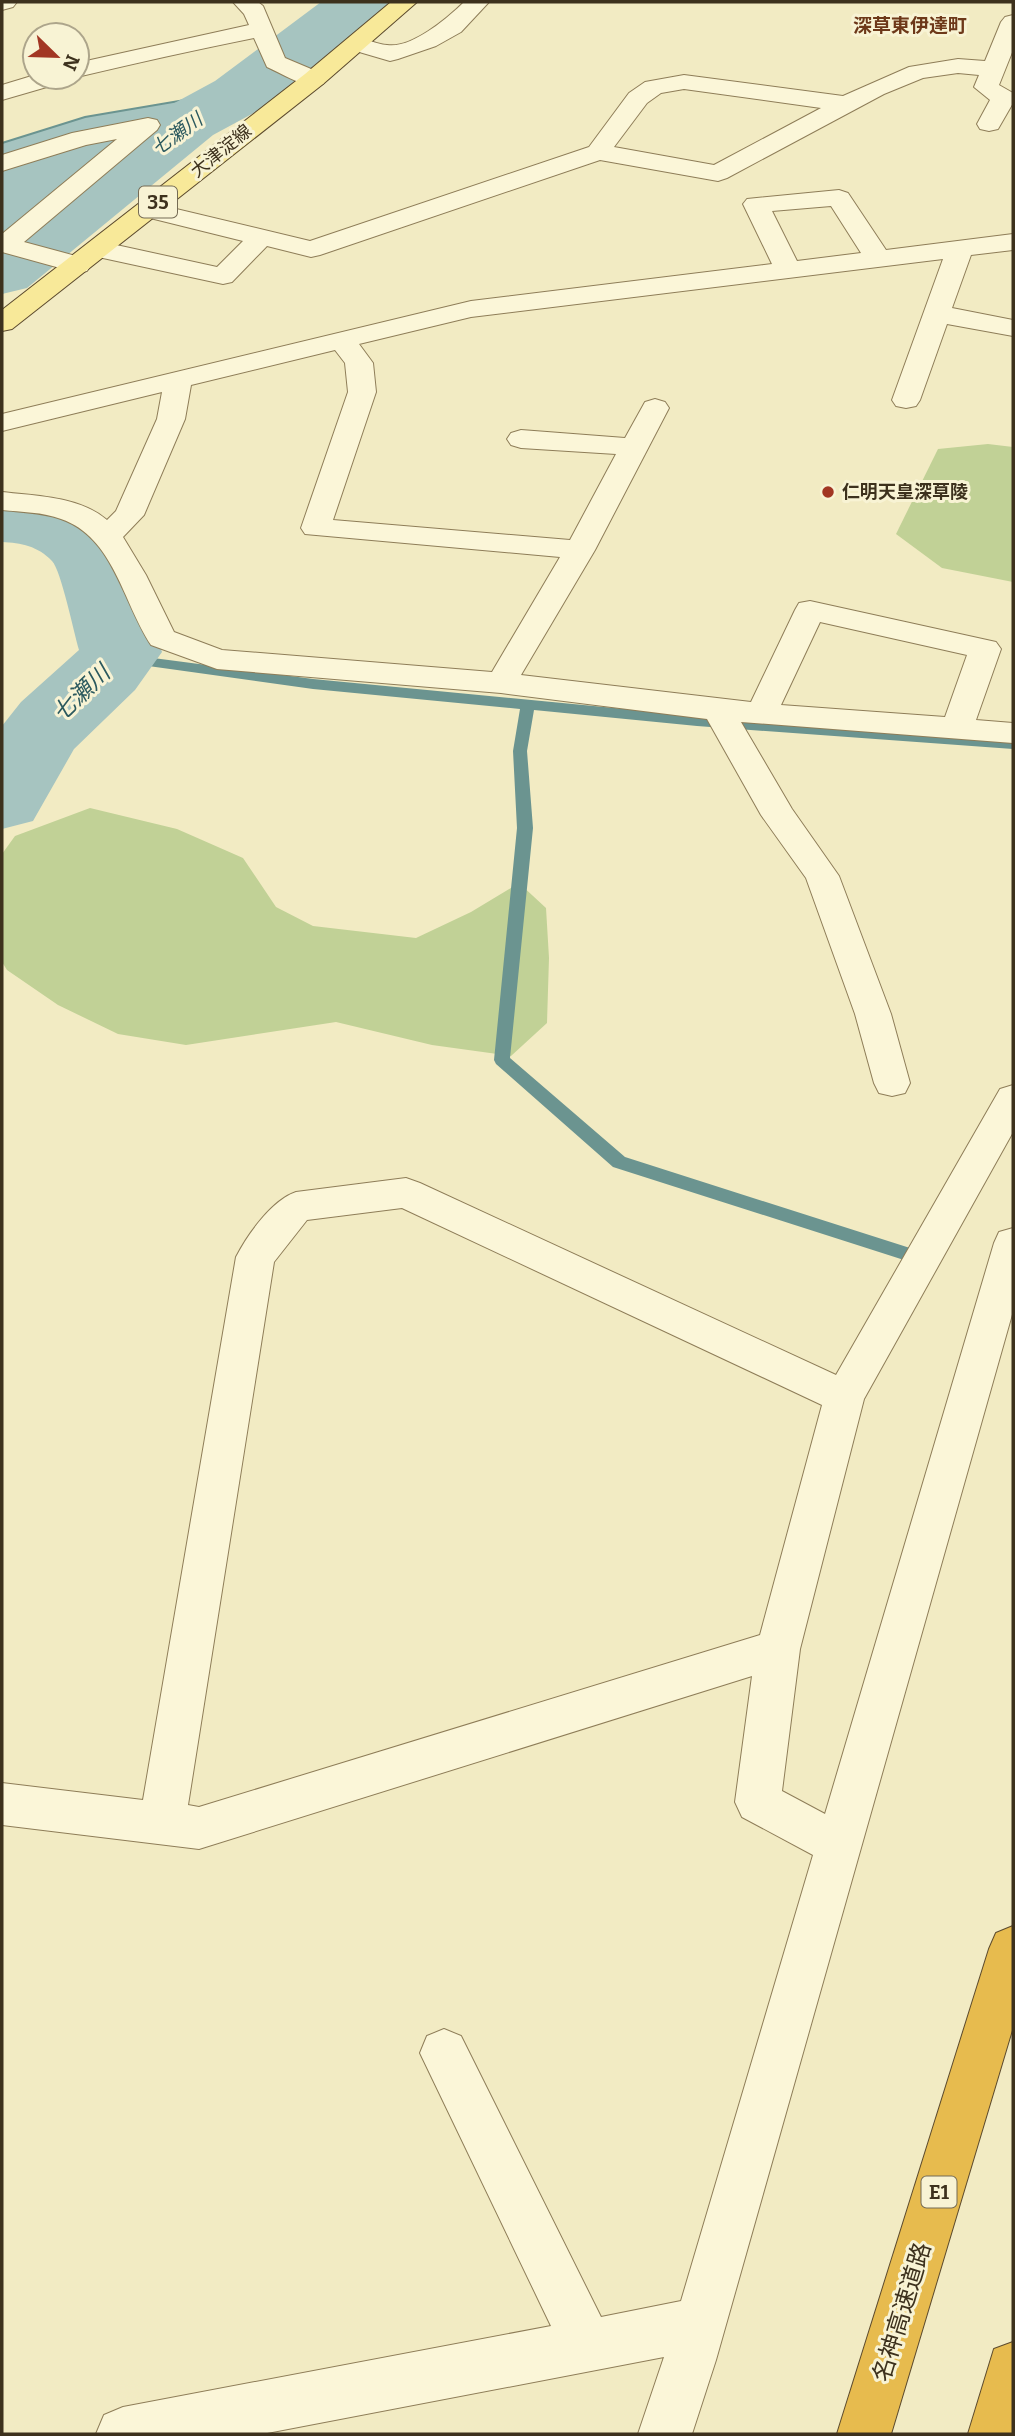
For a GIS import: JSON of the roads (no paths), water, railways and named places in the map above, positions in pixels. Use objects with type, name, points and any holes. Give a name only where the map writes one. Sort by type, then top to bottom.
[{"type":"highway","name":"名神高速道路","points":[[864,2434],[1013,1950]]},
{"type":"highway","points":[[995,2434],[1013,2368]]},
{"type":"main road","name":"大津淀線","points":[[2,323],[148,210],[293,71],[358,44],[405,2]]},
{"type":"street","points":[[247,2],[255,11],[261,29],[293,71]]},
{"type":"street","points":[[358,44],[390,54],[428,41],[453,27],[477,2]]},
{"type":"street","points":[[989,124],[1004,98],[986,87],[1001,65],[1013,22]]},
{"type":"street","points":[[91,66],[261,29]]},
{"type":"street","points":[[148,210],[311,248],[598,152],[718,173],[845,104],[918,72],[958,66],[1001,65]]},
{"type":"street","points":[[598,152],[638,98],[654,87],[684,82],[845,104]]},
{"type":"street","points":[[2,93],[21,87]]},
{"type":"street","points":[[2,163],[81,138],[148,125],[5,245],[51,258],[88,257],[223,276],[261,237]]},
{"type":"street","points":[[788,269],[756,204],[839,198],[878,258]]},
{"type":"street","points":[[2,422],[471,309],[1013,242]]},
{"type":"street","points":[[906,401],[960,248]]},
{"type":"street","points":[[937,314],[1013,328]]},
{"type":"street","points":[[342,340],[359,363],[362,392],[316,528],[580,550]]},
{"type":"street","points":[[108,535],[129,514],[171,419],[178,380]]},
{"type":"street","points":[[501,683],[580,550],[655,408]]},
{"type":"street","points":[[521,439],[635,447]]},
{"type":"street","points":[[2,501],[54,508],[91,520],[108,535],[162,638],[217,659],[501,683],[723,719],[761,713],[1013,733]]},
{"type":"street","points":[[761,713],[810,610],[985,649],[957,729]]},
{"type":"street","points":[[723,719],[778,815],[822,876],[873,1014],[892,1083]]},
{"type":"street","points":[[838,1845],[758,1802],[778,1649],[844,1396],[1013,1099]]},
{"type":"street","points":[[162,1824],[255,1257],[296,1207],[406,1193],[844,1396]]},
{"type":"street","points":[[665,2434],[700,2324],[1013,1243]]},
{"type":"street","points":[[2,1804],[199,1828],[778,1649]]},
{"type":"street","points":[[444,2053],[588,2346]]},
{"type":"street","points":[[123,2434],[700,2324]]},
{"type":"water","points":[[220,94],[250,104],[196,132],[2,293],[2,143],[85,117]]},
{"type":"waterway","name":"七瀬川","points":[[2,273],[190,121],[238,95],[300,50],[358,2]]},
{"type":"waterway","name":"七瀬川","points":[[2,519],[25,519],[65,532],[91,553],[121,652],[106,671],[43,730],[2,800]]},
{"type":"waterway","points":[[121,652],[134,660],[313,684],[697,721],[1013,744]]},
{"type":"waterway","points":[[528,705],[520,751],[525,828],[502,1060],[619,1162],[904,1253]]},
{"type":"place","name":"仁明天皇深草陵","points":[[828,492]]},
{"type":"district","name":"深草東伊達町","points":[[910,25]]}]
